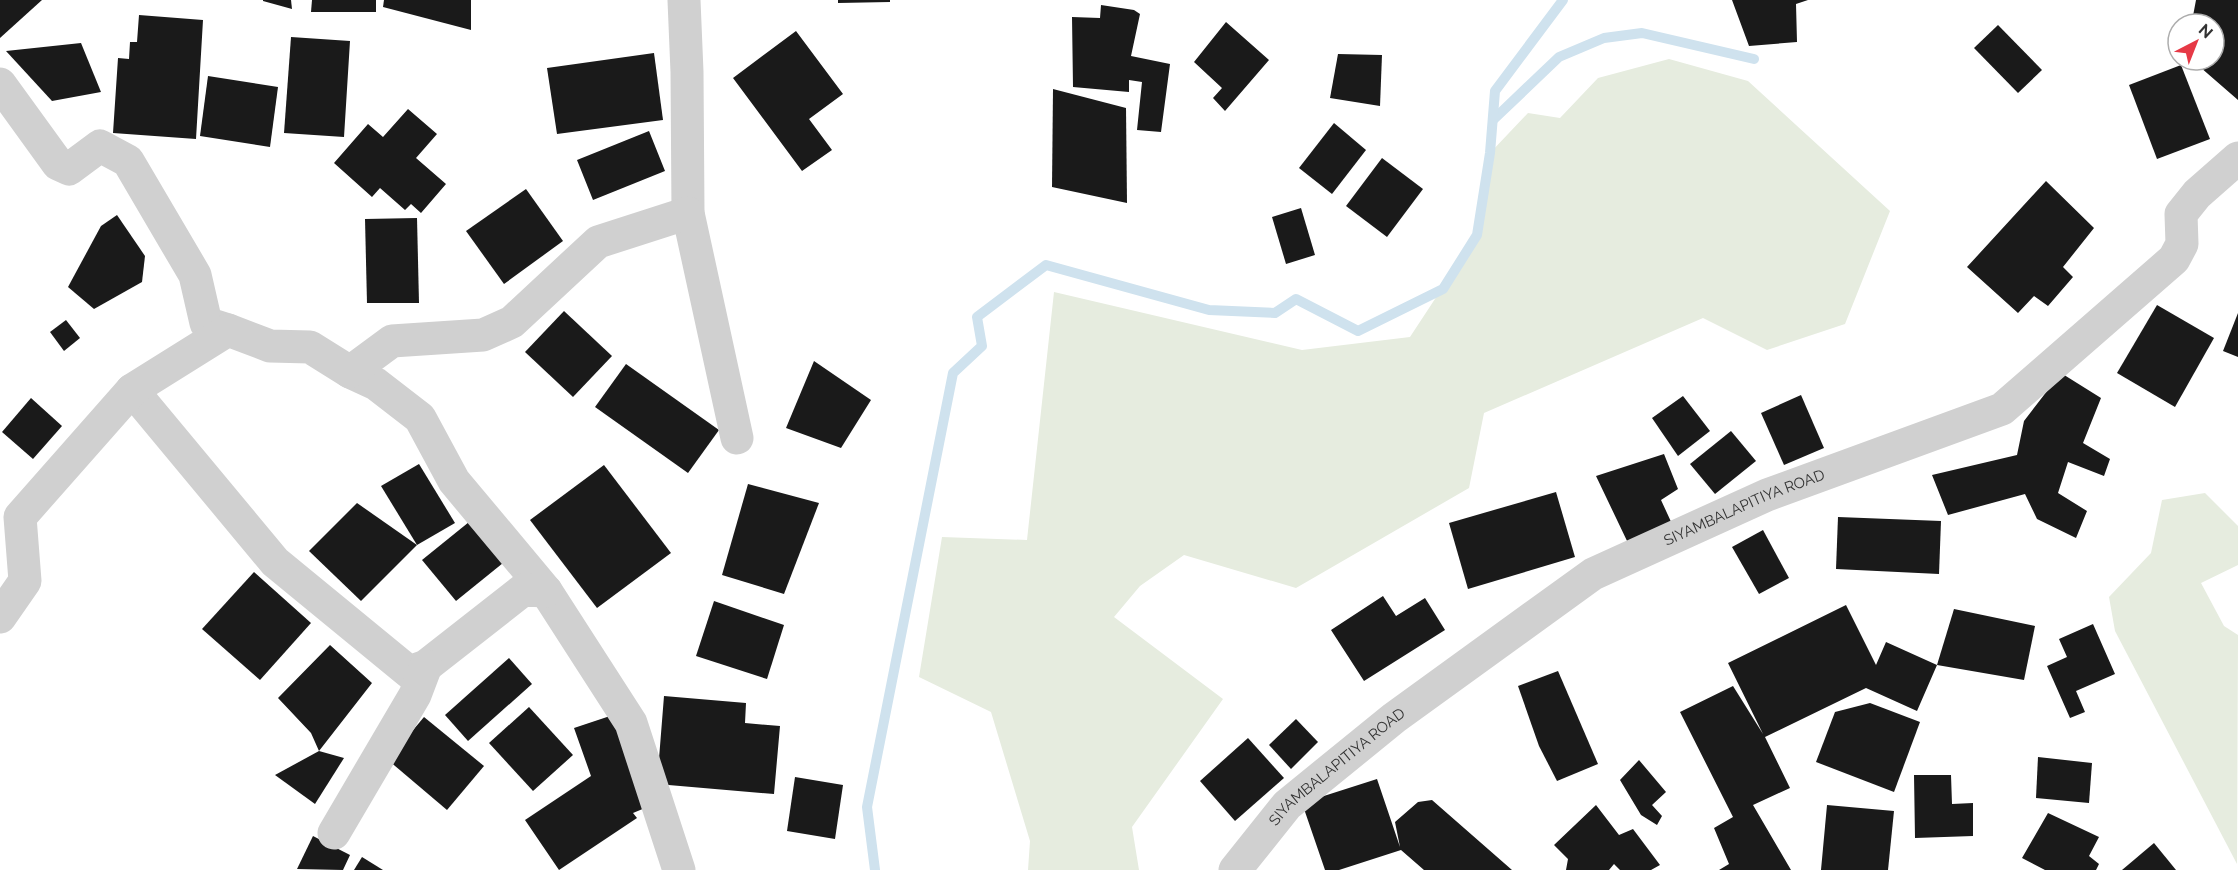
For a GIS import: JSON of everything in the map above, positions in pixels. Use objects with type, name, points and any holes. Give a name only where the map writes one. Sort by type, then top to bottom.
[{"type":"street","points":[[684,0],[688,213],[737,438]]},
{"type":"street","points":[[0,84],[58,164],[69,169],[100,147],[128,161],[195,275],[206,322],[270,346],[310,347],[350,372],[376,384],[420,418],[454,481],[546,591],[631,723],[679,870]]},
{"type":"street","name":"SIYAMBALAPITIYA ROAD","points":[[1235,870],[1287,805],[1394,718],[1593,574],[1767,495],[2002,409],[2174,259],[2182,244],[2181,214],[2197,194],[2238,158]]},
{"type":"street","points":[[350,372],[392,341],[483,335],[512,322],[598,242],[688,213]]},
{"type":"street","points":[[0,617],[25,580],[20,517],[132,390],[228,330]]},
{"type":"street","points":[[132,390],[275,562],[409,672],[426,666],[524,590],[546,591]]},
{"type":"street","points":[[334,833],[415,695],[426,666]]},
{"type":"shaded area","points":[[1669,59],[1748,81],[1890,211],[1845,324],[1767,350],[1703,318],[1484,413],[1469,488],[1296,588],[1184,555],[1140,586],[1114,617],[1223,699],[1132,827],[1139,870],[1028,870],[1030,841],[991,712],[919,677],[942,537],[1027,540],[1054,292],[1302,350],[1410,337],[1477,235],[1490,153],[1528,113],[1560,118],[1598,78]]},
{"type":"shaded area","points":[[2205,493],[2238,526],[2238,565],[2201,583],[2224,626],[2238,635],[2237,864],[2115,631],[2109,597],[2151,553],[2162,500]]},
{"type":"building","points":[[0,0],[42,0],[0,38]]},
{"type":"building","points":[[291,0],[292,9],[263,1]]},
{"type":"building","points":[[312,0],[376,0],[376,12],[311,12]]},
{"type":"building","points":[[384,0],[471,0],[471,30],[383,7]]},
{"type":"building","points":[[838,0],[890,0],[890,2],[838,3]]},
{"type":"building","points":[[1732,0],[1808,0],[1796,4],[1797,42],[1749,46]]},
{"type":"building","points":[[2196,0],[2238,0],[2238,100],[2206,72],[2226,72],[2226,12],[2194,12]]},
{"type":"building","points":[[1101,5],[1134,10],[1140,14],[1131,56],[1170,64],[1161,132],[1137,130],[1142,82],[1129,80],[1129,92],[1073,87],[1072,17],[1100,18]]},
{"type":"building","points":[[139,15],[203,20],[196,139],[113,133],[118,58],[129,59],[130,42],[137,42]]},
{"type":"building","points":[[1226,22],[1269,60],[1225,111],[1213,98],[1222,88],[1194,62]]},
{"type":"building","points":[[1998,25],[2042,70],[2018,93],[1974,48]]},
{"type":"building","points":[[796,31],[843,94],[809,119],[832,150],[802,171],[733,78]]},
{"type":"building","points":[[291,37],[350,41],[344,137],[284,133]]},
{"type":"building","points":[[81,43],[101,92],[52,101],[6,51]]},
{"type":"building","points":[[654,53],[663,120],[557,134],[547,68]]},
{"type":"building","points":[[1338,54],[1382,55],[1380,106],[1330,98]]},
{"type":"building","points":[[2166,71],[2184,72],[2210,139],[2157,159],[2129,85]]},
{"type":"building","points":[[208,76],[278,87],[270,147],[200,136]]},
{"type":"building","points":[[1053,89],[1126,108],[1127,203],[1052,187]]},
{"type":"building","points":[[408,109],[437,134],[416,158],[446,184],[421,213],[411,204],[405,210],[380,188],[372,197],[334,163],[368,124],[383,137]]},
{"type":"building","points":[[1334,123],[1366,150],[1332,194],[1299,168]]},
{"type":"building","points":[[649,131],[665,171],[593,200],[577,160]]},
{"type":"building","points":[[1382,158],[1423,189],[1387,237],[1346,206]]},
{"type":"building","points":[[2046,181],[2094,228],[2063,267],[2073,277],[2048,306],[2034,296],[2018,313],[1967,267]]},
{"type":"building","points":[[526,189],[563,241],[504,284],[466,231]]},
{"type":"building","points":[[1301,208],[1315,255],[1286,264],[1272,217]]},
{"type":"building","points":[[117,215],[145,256],[142,282],[94,309],[68,287],[101,226]]},
{"type":"building","points":[[417,218],[419,303],[367,303],[365,219]]},
{"type":"building","points":[[2157,305],[2214,338],[2175,407],[2117,373]]},
{"type":"building","points":[[564,311],[612,356],[573,397],[525,352]]},
{"type":"building","points":[[2238,313],[2238,357],[2223,351]]},
{"type":"building","points":[[66,320],[80,338],[64,351],[50,332]]},
{"type":"building","points":[[814,361],[871,400],[841,448],[786,428]]},
{"type":"building","points":[[626,364],[719,430],[688,473],[595,407]]},
{"type":"building","points":[[2061,373],[2101,398],[2083,443],[2110,459],[2104,476],[2068,462],[2058,493],[2087,511],[2076,538],[2037,519],[2025,494],[1948,515],[1932,475],[2017,455],[2024,421]]},
{"type":"building","points":[[1801,395],[1824,448],[1784,465],[1761,413]]},
{"type":"building","points":[[1683,396],[1710,431],[1678,456],[1652,418]]},
{"type":"building","points":[[31,398],[62,426],[33,459],[2,432]]},
{"type":"building","points":[[1731,431],[1756,461],[1715,494],[1690,464]]},
{"type":"building","points":[[1664,454],[1678,489],[1661,500],[1673,526],[1628,543],[1596,476]]},
{"type":"building","points":[[419,464],[455,523],[417,545],[381,486]]},
{"type":"building","points":[[604,465],[671,553],[597,608],[530,520]]},
{"type":"building","points":[[748,484],[819,503],[784,594],[722,575]]},
{"type":"building","points":[[1556,492],[1575,557],[1468,589],[1449,523]]},
{"type":"building","points":[[357,503],[417,545],[361,601],[309,551]]},
{"type":"building","points":[[1838,517],[1941,521],[1939,574],[1836,569]]},
{"type":"building","points":[[469,522],[503,563],[456,601],[422,560]]},
{"type":"building","points":[[1763,530],[1789,578],[1759,594],[1732,547]]},
{"type":"building","points":[[254,572],[311,623],[260,680],[202,629]]},
{"type":"building","points":[[1383,596],[1396,616],[1425,598],[1445,630],[1364,681],[1331,630]]},
{"type":"building","points":[[714,601],[784,625],[767,679],[696,656]]},
{"type":"building","points":[[1846,605],[1876,665],[1886,642],[1937,665],[1917,711],[1866,688],[1765,737],[1790,788],[1753,805],[1791,870],[1719,870],[1729,864],[1714,828],[1733,817],[1680,712],[1733,686],[1763,734],[1728,663]]},
{"type":"building","points":[[1954,609],[2035,626],[2024,680],[1937,665]]},
{"type":"building","points":[[2093,624],[2115,674],[2076,691],[2085,712],[2070,718],[2047,666],[2067,657],[2059,639]]},
{"type":"building","points":[[330,645],[372,683],[319,751],[311,733],[278,698]]},
{"type":"building","points":[[509,658],[532,684],[468,741],[445,715]]},
{"type":"building","points":[[1558,671],[1598,764],[1557,781],[1539,746],[1518,686]]},
{"type":"building","points":[[664,696],[746,703],[745,723],[780,726],[774,794],[657,784]]},
{"type":"building","points":[[1870,703],[1920,722],[1894,792],[1816,762],[1835,712]]},
{"type":"building","points":[[529,707],[573,755],[533,791],[489,743]]},
{"type":"building","points":[[613,715],[645,808],[633,813],[637,818],[559,870],[525,820],[591,776],[574,728]]},
{"type":"building","points":[[424,717],[484,766],[447,810],[388,760]]},
{"type":"building","points":[[1296,719],[1318,742],[1291,769],[1269,745]]},
{"type":"building","points":[[1248,738],[1284,778],[1235,821],[1200,781]]},
{"type":"building","points":[[319,751],[344,758],[315,804],[275,775]]},
{"type":"building","points":[[2038,757],[2092,763],[2089,803],[2036,798]]},
{"type":"building","points":[[1639,760],[1666,792],[1652,805],[1662,816],[1657,825],[1641,815],[1620,780]]},
{"type":"building","points":[[1914,775],[1951,775],[1952,804],[1973,803],[1973,836],[1915,838]]},
{"type":"building","points":[[795,777],[843,785],[835,839],[787,831]]},
{"type":"building","points":[[1377,779],[1400,847],[1395,822],[1418,802],[1432,800],[1512,870],[1424,870],[1401,850],[1339,870],[1325,870],[1302,803]]},
{"type":"building","points":[[1596,805],[1619,835],[1633,829],[1660,865],[1651,870],[1620,870],[1614,864],[1609,870],[1566,870],[1568,859],[1554,845]]},
{"type":"building","points":[[1827,805],[1894,811],[1888,870],[1821,870]]},
{"type":"building","points":[[2048,813],[2099,837],[2089,856],[2099,864],[2096,870],[2045,870],[2022,858]]},
{"type":"building","points":[[313,836],[350,855],[343,870],[297,869]]},
{"type":"building","points":[[2154,843],[2176,870],[2122,870]]},
{"type":"building","points":[[362,857],[383,870],[354,870]]},
{"type":"waterway","points":[[875,870],[867,807],[953,373],[982,346],[977,317],[1046,265],[1209,310],[1275,313],[1296,299],[1358,331],[1443,289],[1477,235],[1490,153],[1495,91],[1563,0]]},
{"type":"waterway","points":[[1493,120],[1559,57],[1604,38],[1642,33],[1754,59]]}]
